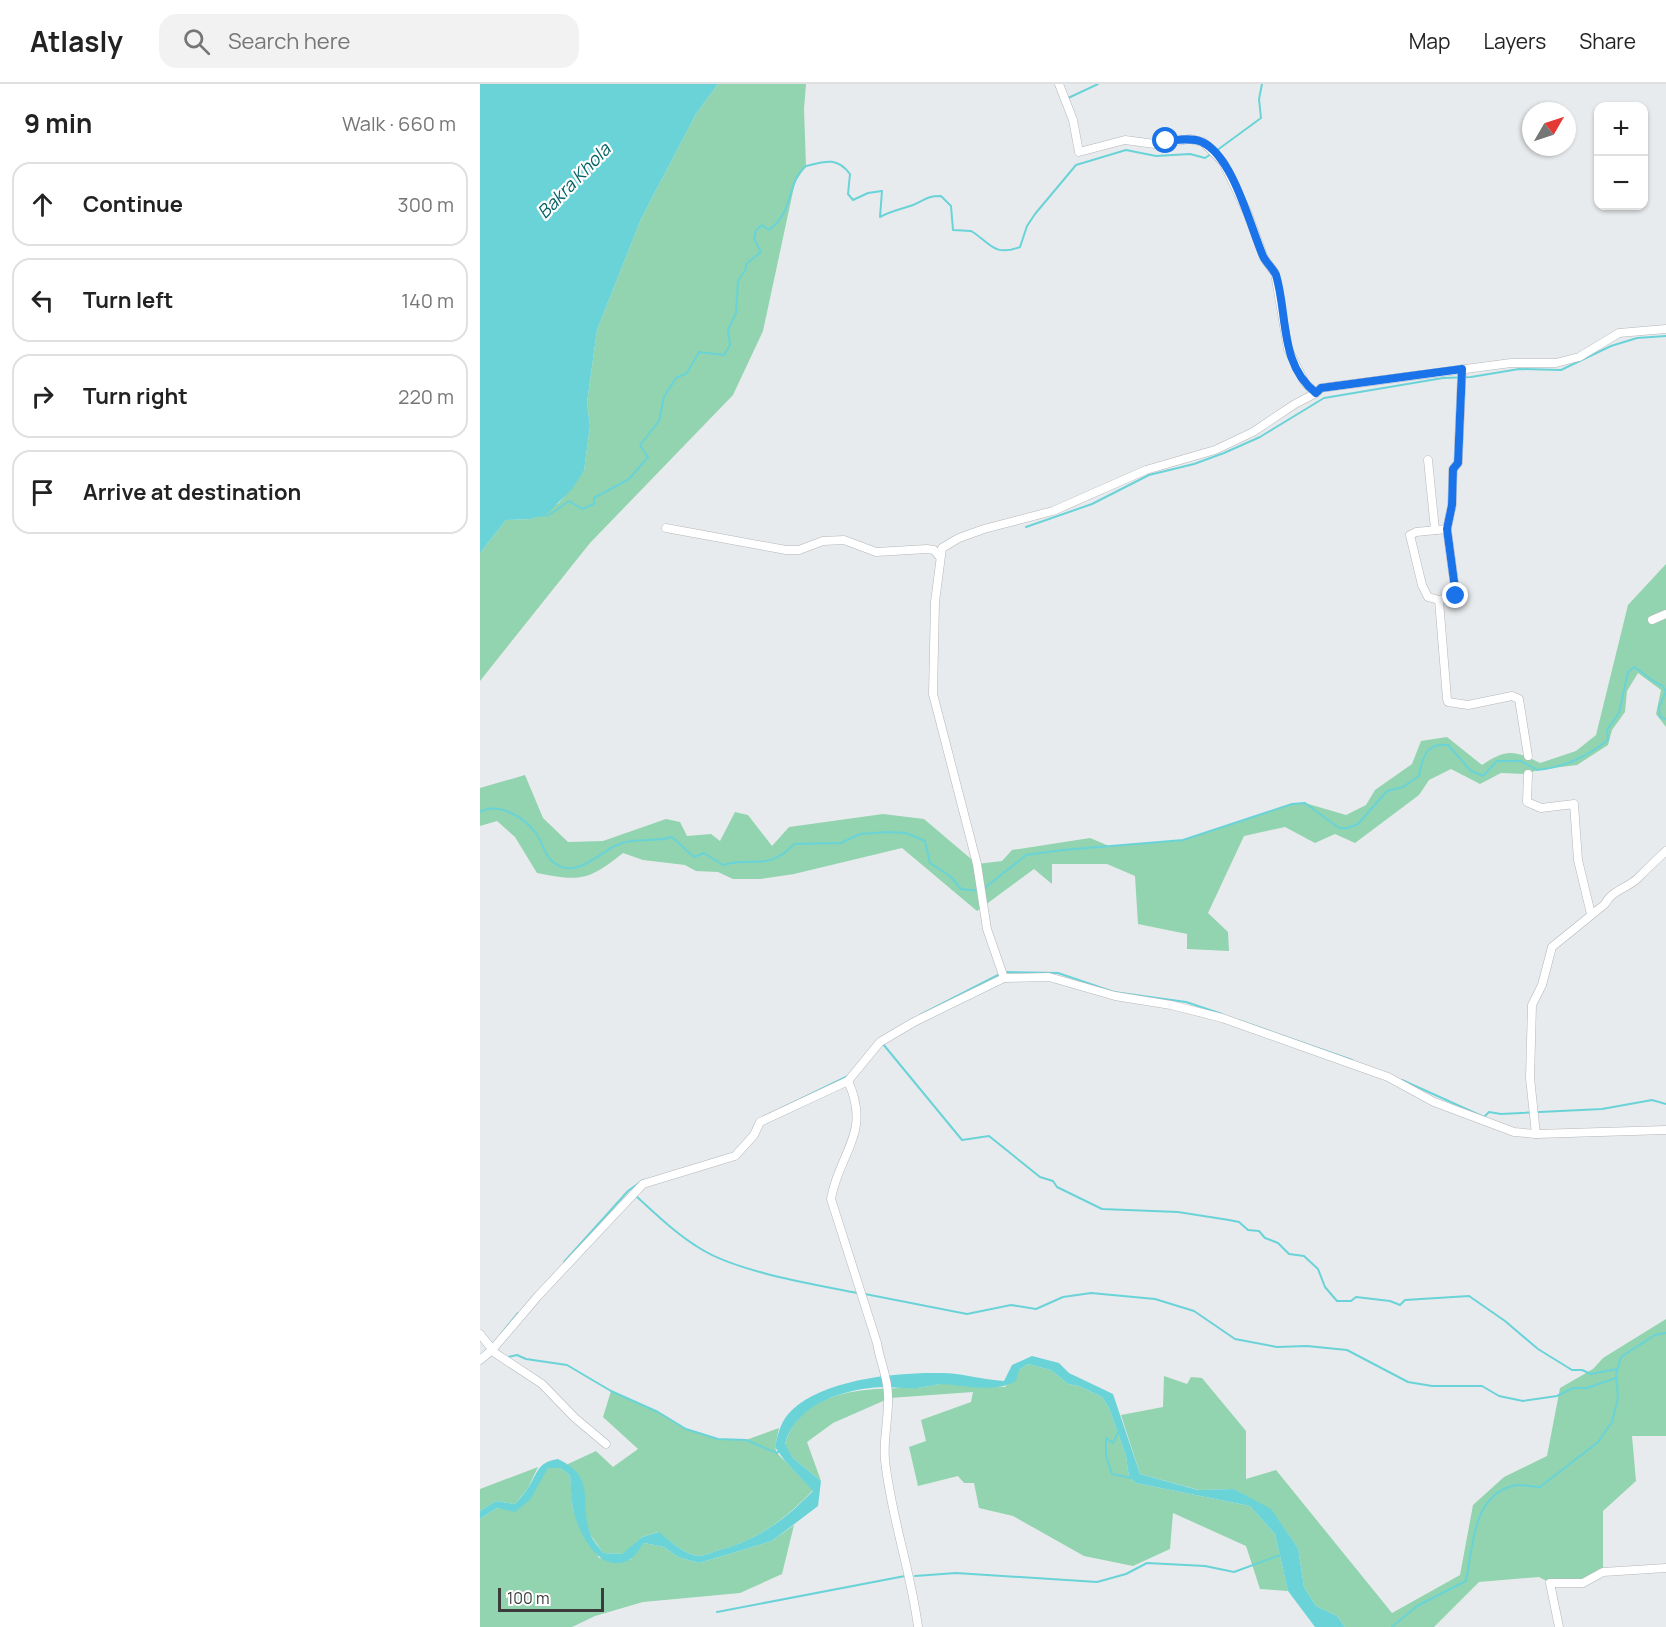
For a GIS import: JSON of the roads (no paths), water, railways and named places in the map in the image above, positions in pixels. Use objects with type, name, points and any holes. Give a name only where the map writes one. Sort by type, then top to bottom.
[{"type":"street","points":[[1059,84],[1073,120],[1078,152],[1125,140],[1155,144],[1190,139],[1203,142],[1224,162],[1248,214],[1264,258],[1275,273],[1288,350],[1305,383],[1316,393]]},
{"type":"street","points":[[1004,978],[987,929],[977,864],[933,694],[935,602],[939,556],[942,548],[959,538],[1053,511],[1146,470],[1190,459],[1236,441],[1321,388],[1511,363],[1556,363],[1579,357],[1619,333],[1666,329]]},
{"type":"street","points":[[1447,529],[1416,532],[1410,535],[1422,585],[1428,597],[1439,600],[1456,596],[1447,529],[1452,505],[1453,469],[1458,463],[1462,369]]},
{"type":"street","points":[[1428,460],[1435,530]]},
{"type":"street","points":[[666,528],[786,550],[799,550],[823,541],[844,540],[876,552],[934,550],[939,556]]},
{"type":"street","points":[[1439,600],[1448,702],[1468,705],[1512,696],[1519,699],[1528,756]]},
{"type":"street","points":[[1658,617],[1666,622]]},
{"type":"street","points":[[1528,774],[1527,802],[1534,806],[1574,804],[1578,860],[1591,914]]},
{"type":"street","points":[[1536,1134],[1530,1078],[1532,1005],[1542,985],[1552,947],[1605,904],[1608,897],[1637,879],[1642,871],[1666,851]]},
{"type":"street","points":[[480,1360],[492,1350],[538,1296],[643,1184],[735,1156],[754,1135],[760,1122],[848,1081],[880,1042],[1004,978],[1049,977],[1115,996],[1172,1005],[1222,1018],[1388,1077],[1434,1102],[1514,1132],[1536,1134],[1666,1130]]},
{"type":"street","points":[[848,1081],[858,1109],[855,1130],[851,1149],[833,1185],[831,1199],[872,1328],[880,1362],[886,1373],[888,1391],[885,1460],[914,1591],[918,1627]]},
{"type":"street","points":[[480,1334],[492,1350],[542,1384],[575,1418],[606,1444]]},
{"type":"street","points":[[1559,1627],[1550,1583],[1582,1583],[1603,1572],[1666,1568]]},
{"type":"water","name":"Bakra Khola","points":[[480,84],[718,84],[696,114],[641,219],[597,330],[587,403],[590,426],[584,471],[572,489],[548,513],[531,519],[506,520],[480,553]]},
{"type":"water","points":[[1032,1356],[1059,1363],[1069,1373],[1113,1394],[1140,1474],[1198,1490],[1234,1489],[1271,1509],[1298,1548],[1304,1587],[1316,1606],[1337,1616],[1345,1627],[1315,1627],[1288,1591],[1275,1534],[1250,1506],[1136,1483],[1129,1477],[1126,1456],[1109,1408],[1102,1397],[1079,1386],[1068,1384],[1051,1370],[1028,1364],[1019,1370],[1016,1381],[999,1387],[981,1388],[944,1384],[913,1388],[870,1388],[824,1400],[800,1418],[785,1444],[793,1458],[821,1481],[818,1506],[772,1541],[699,1563],[678,1557],[664,1547],[644,1543],[629,1560],[619,1563],[600,1558],[581,1532],[573,1508],[570,1475],[560,1468],[548,1468],[530,1500],[515,1512],[497,1508],[480,1519],[480,1511],[496,1501],[515,1504],[542,1466],[551,1460],[558,1459],[570,1466],[582,1482],[590,1533],[603,1553],[622,1554],[642,1537],[659,1532],[687,1553],[698,1556],[707,1554],[744,1542],[769,1528],[813,1491],[775,1447],[785,1418],[806,1399],[842,1384],[904,1374],[949,1373],[1004,1381],[1012,1365]]},
{"type":"waterway","points":[[1066,99],[1098,84]]},
{"type":"waterway","points":[[1216,151],[1261,118],[1259,99],[1262,84]]},
{"type":"waterway","points":[[537,516],[549,515],[569,501],[582,509],[594,504],[594,498],[629,479],[648,457],[640,445],[659,421],[664,397],[676,378],[687,373],[699,352],[724,355],[730,345],[728,330],[736,313],[738,281],[746,269],[746,264],[761,252],[754,239],[756,230],[762,225],[769,230],[777,222],[787,206],[795,181],[806,166],[825,162],[840,165],[850,174],[848,194],[853,200],[868,193],[882,191],[880,217],[929,198],[941,196],[951,206],[953,230],[971,231],[993,247],[1011,250],[1020,247],[1027,226],[1035,214],[1076,165],[1126,150],[1156,156],[1190,154],[1205,158],[1211,154]]},
{"type":"waterway","points":[[1026,527],[1092,504],[1149,475],[1194,464],[1224,453],[1260,437],[1324,398],[1443,378],[1471,377],[1519,369],[1561,370],[1611,346],[1637,338],[1666,336]]},
{"type":"waterway","points":[[480,812],[487,809],[503,810],[518,817],[536,833],[552,861],[561,867],[570,868],[579,867],[622,843],[672,837],[694,857],[704,853],[723,865],[768,861],[785,853],[794,844],[841,843],[860,834],[906,833],[925,841],[930,863],[950,876],[961,889],[981,891],[1026,855],[1183,840],[1292,804],[1305,803],[1339,828],[1348,828],[1358,824],[1387,791],[1403,787],[1419,776],[1424,757],[1430,748],[1435,746],[1448,745],[1471,771],[1483,776],[1497,761],[1521,761],[1537,770],[1566,764],[1608,740],[1607,730],[1619,713],[1628,672],[1634,667],[1663,686],[1666,692],[1659,707],[1660,717],[1666,719]]},
{"type":"waterway","points":[[1005,972],[1058,973],[1114,992],[1186,1002],[1222,1014]]},
{"type":"waterway","points":[[920,1015],[1000,974]]},
{"type":"waterway","points":[[1238,1020],[1352,1060]]},
{"type":"waterway","points":[[883,1044],[962,1140],[989,1136],[1040,1177],[1053,1181],[1057,1187],[1102,1209],[1178,1212],[1239,1222],[1248,1230],[1259,1231],[1265,1238],[1278,1243],[1289,1254],[1304,1256],[1318,1269],[1325,1287],[1337,1301],[1351,1301],[1356,1297],[1390,1301],[1400,1305],[1405,1300],[1469,1296],[1505,1321],[1538,1349],[1572,1370],[1582,1370],[1591,1374],[1617,1369]]},
{"type":"waterway","points":[[780,1109],[848,1076]]},
{"type":"waterway","points":[[1402,1080],[1484,1117],[1489,1112],[1501,1114],[1602,1109],[1652,1100],[1666,1104]]},
{"type":"waterway","points":[[753,1129],[759,1119]]},
{"type":"waterway","points":[[564,1262],[628,1191],[643,1180]]},
{"type":"waterway","points":[[636,1196],[684,1237],[717,1257],[755,1271],[857,1293]]},
{"type":"waterway","points":[[865,1294],[967,1314],[1011,1305],[1036,1309],[1063,1297],[1091,1293],[1155,1299],[1194,1311],[1235,1339],[1277,1347],[1307,1346],[1347,1350],[1408,1382],[1432,1386],[1482,1386],[1499,1396],[1523,1401],[1557,1396],[1573,1388],[1587,1388],[1616,1378]]},
{"type":"waterway","points":[[501,1334],[518,1313]]},
{"type":"waterway","points":[[1392,1627],[1417,1606],[1466,1581],[1477,1525],[1489,1501],[1499,1492],[1515,1485],[1540,1487],[1598,1442],[1612,1422],[1618,1398],[1616,1374],[1621,1357],[1655,1335],[1666,1333]]},
{"type":"waterway","points":[[508,1357],[517,1355],[526,1359],[567,1365],[611,1391],[658,1412],[686,1429],[718,1439],[746,1440],[777,1453],[779,1451]]},
{"type":"waterway","points":[[1119,1431],[1113,1443],[1106,1438],[1106,1456],[1112,1474],[1131,1478]]},
{"type":"waterway","points":[[915,1576],[956,1573],[1097,1582],[1126,1574],[1147,1563],[1205,1566],[1234,1572],[1283,1554]]},
{"type":"waterway","points":[[717,1612],[905,1576]]}]
